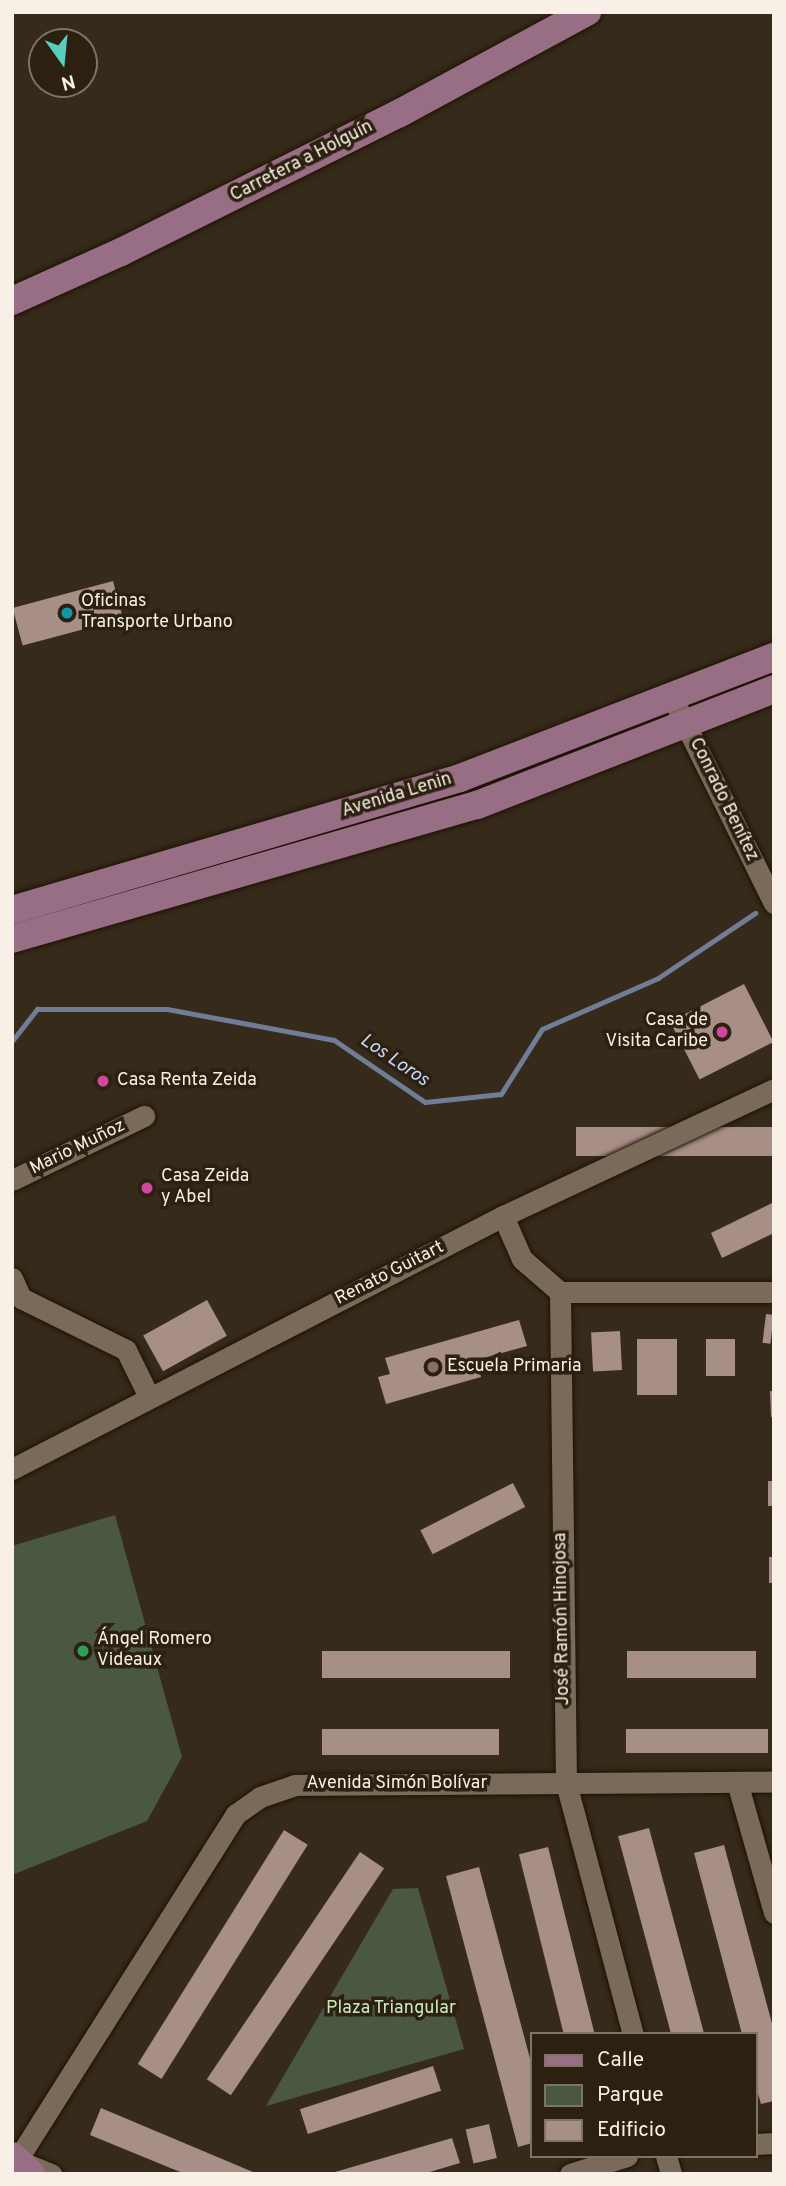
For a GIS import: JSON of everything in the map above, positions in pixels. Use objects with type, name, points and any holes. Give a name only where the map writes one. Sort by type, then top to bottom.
[{"type":"main road","name":"Carretera a Holguín","points":[[12,301],[121,252],[400,113],[587,12]]},
{"type":"main road","name":"Avenida Lenin","points":[[12,910],[460,778],[774,657]]},
{"type":"main road","name":"Avenida Lenin","points":[[12,939],[477,805],[774,689]]},
{"type":"street","name":"Conrado Benítez","points":[[672,697],[774,903]]},
{"type":"street","name":"Renato Guitart","points":[[12,1469],[503,1216],[774,1089]]},
{"type":"street","name":"Mario Muñoz","points":[[12,1180],[144,1116]]},
{"type":"street","points":[[503,1216],[522,1259],[560,1293],[774,1292]]},
{"type":"street","points":[[12,1278],[22,1298],[126,1350],[149,1397]]},
{"type":"street","name":"José Ramón Hinojosa","points":[[560,1293],[566,1783],[632,2032]]},
{"type":"street","points":[[737,1782],[774,1913]]},
{"type":"street","name":"Avenida Simón Bolívar","points":[[18,2165],[236,1814],[260,1797],[295,1784],[774,1782]]},
{"type":"street","points":[[570,2174],[621,2158]]},
{"type":"street","points":[[18,2165],[52,2174]]},
{"type":"green space","name":"Ángel Romero Videaux","points":[[115,1515],[182,1757],[147,1821],[12,1875],[12,1546]]},
{"type":"green space","name":"Plaza Triangular","points":[[418,1888],[464,2049],[266,2106],[393,1889]]},
{"type":"building","name":"Oficinas Transporte Urbano","points":[[113,581],[123,619],[23,646],[13,608]]},
{"type":"building","name":"Casa de Visita Caribe","points":[[744,984],[774,1042],[700,1080],[670,1022]]},
{"type":"building","points":[[576,1127],[774,1127],[774,1156],[576,1156]]},
{"type":"building","points":[[774,1202],[774,1233],[722,1258],[711,1233]]},
{"type":"building","points":[[207,1300],[227,1336],[163,1371],[143,1335]]},
{"type":"building","points":[[766,1314],[774,1315],[770,1344],[762,1343]]},
{"type":"building","name":"Escuela Primaria","points":[[519,1320],[527,1346],[476,1360],[481,1377],[386,1404],[378,1377],[390,1374],[385,1358]]},
{"type":"building","points":[[620,1331],[622,1370],[593,1371],[591,1333]]},
{"type":"building","points":[[637,1339],[677,1339],[677,1395],[637,1395]]},
{"type":"building","points":[[706,1339],[735,1339],[735,1376],[706,1376]]},
{"type":"building","points":[[770,1391],[774,1391],[774,1417],[771,1417]]},
{"type":"building","points":[[768,1481],[774,1481],[774,1506],[768,1506]]},
{"type":"building","points":[[513,1483],[525,1507],[433,1554],[420,1530]]},
{"type":"building","points":[[769,1557],[774,1557],[774,1583],[769,1583]]},
{"type":"building","points":[[322,1651],[510,1651],[510,1678],[322,1678]]},
{"type":"building","points":[[627,1651],[756,1651],[756,1678],[627,1678]]},
{"type":"building","points":[[322,1729],[499,1729],[499,1755],[322,1755]]},
{"type":"building","points":[[626,1729],[768,1729],[768,1753],[626,1753]]},
{"type":"building","points":[[649,1828],[704,2032],[671,2032],[618,1836]]},
{"type":"building","points":[[284,1830],[308,1845],[161,2079],[138,2064]]},
{"type":"building","points":[[724,1845],[774,2031],[774,2101],[761,2104],[758,2094],[758,2032],[741,2032],[694,1853]]},
{"type":"building","points":[[548,1847],[594,2032],[563,2032],[519,1854]]},
{"type":"building","points":[[360,1852],[384,1868],[231,2095],[207,2079]]},
{"type":"building","points":[[479,1867],[530,2058],[530,2144],[518,2147],[446,1876]]},
{"type":"building","points":[[433,2066],[441,2091],[308,2134],[300,2109]]},
{"type":"building","points":[[101,2108],[258,2174],[185,2174],[90,2135]]},
{"type":"building","points":[[489,2124],[497,2158],[473,2164],[466,2129]]},
{"type":"building","points":[[452,2138],[460,2163],[423,2174],[328,2174]]},
{"type":"waterway","name":"Los Loros","points":[[12,1041],[37,1009],[167,1009],[334,1040],[425,1102],[501,1094],[542,1029],[658,978],[755,913]]},
{"type":"place","name":"Oficinas Transporte Urbano","points":[[67,613]]},
{"type":"place","name":"Casa de Visita Caribe","points":[[722,1032]]},
{"type":"place","name":"Casa Renta Zeida","points":[[103,1081]]},
{"type":"place","name":"Casa Zeida y Abel","points":[[147,1188]]},
{"type":"place","name":"Escuela Primaria","points":[[433,1367]]},
{"type":"place","name":"Ángel Romero Videaux","points":[[83,1651]]}]
